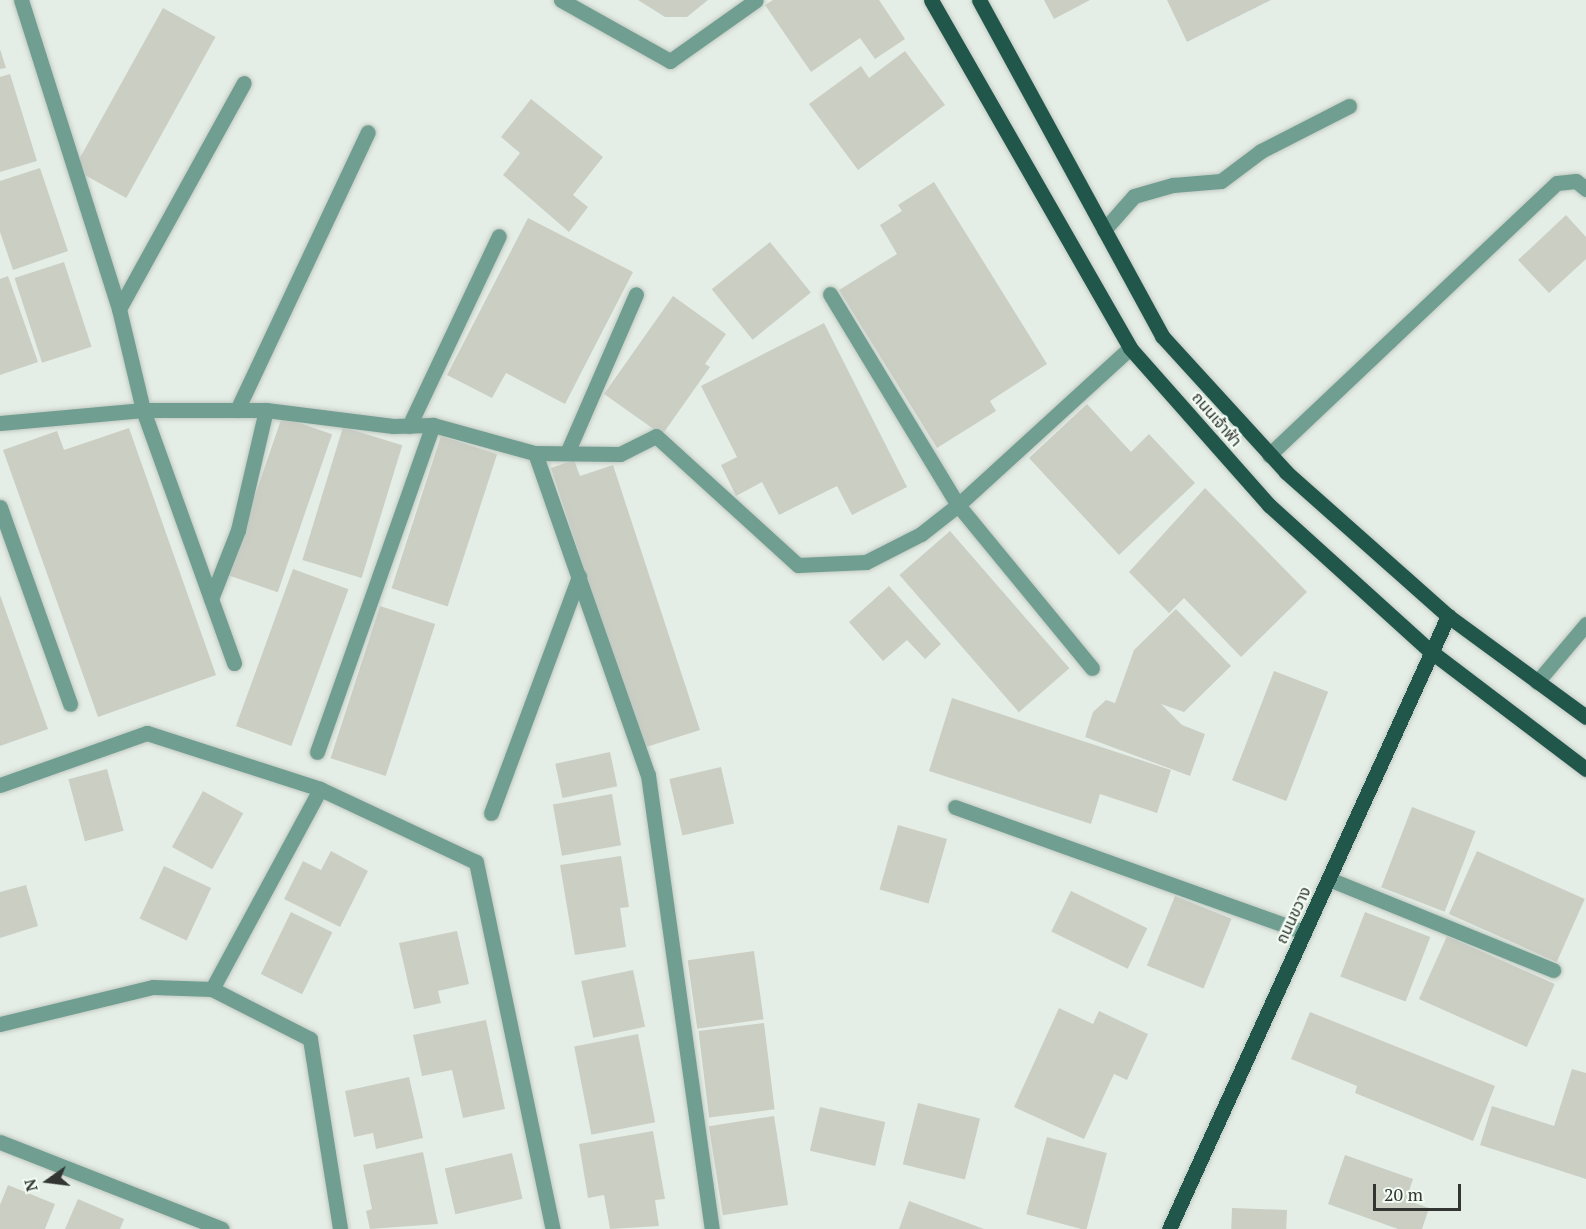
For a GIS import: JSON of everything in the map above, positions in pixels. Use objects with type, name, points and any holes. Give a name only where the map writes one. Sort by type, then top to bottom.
[{"type":"main road","name":"ถนนเจ้าฟ้า","points":[[931,0],[1130,348],[1269,505],[1429,650],[1586,769]]},
{"type":"main road","name":"ถนนเจ้าฟ้า","points":[[979,0],[1162,336],[1269,455],[1448,616],[1586,717]]},
{"type":"main road","name":"ถนนขวาง","points":[[1169,1229],[1329,879],[1429,650],[1448,616]]},
{"type":"street","points":[[21,0],[119,309],[143,410],[234,663]]},
{"type":"street","points":[[561,0],[670,61],[756,0]]},
{"type":"street","points":[[119,309],[244,83]]},
{"type":"street","points":[[1104,230],[1134,196],[1173,185],[1221,182],[1261,151],[1349,106]]},
{"type":"street","points":[[237,410],[368,132]]},
{"type":"street","points":[[1269,455],[1557,183],[1576,181],[1586,189]]},
{"type":"street","points":[[409,426],[499,236]]},
{"type":"street","points":[[567,453],[636,294]]},
{"type":"street","points":[[831,294],[958,505],[1092,668]]},
{"type":"street","points":[[0,423],[143,410],[266,410],[409,426],[433,425],[535,453],[620,454],[656,436],[798,565],[866,562],[921,534],[958,505],[1130,348]]},
{"type":"street","points":[[211,599],[238,530],[266,410]]},
{"type":"street","points":[[317,752],[433,425]]},
{"type":"street","points":[[535,453],[648,775],[712,1229]]},
{"type":"street","points":[[0,507],[70,704]]},
{"type":"street","points":[[491,813],[579,576]]},
{"type":"street","points":[[1538,682],[1586,624]]},
{"type":"street","points":[[0,785],[147,733],[320,789],[476,862],[553,1229]]},
{"type":"street","points":[[212,989],[320,789]]},
{"type":"street","points":[[955,807],[1304,932]]},
{"type":"street","points":[[1329,879],[1553,970]]},
{"type":"street","points":[[0,1024],[153,987],[212,989],[310,1039],[340,1229]]},
{"type":"street","points":[[0,1142],[222,1229]]},
{"type":"building","points":[[638,0],[708,0],[687,17],[665,17]]},
{"type":"building","points":[[773,0],[879,0],[905,39],[875,59],[860,38],[811,72],[765,5]]},
{"type":"building","points":[[1044,0],[1090,0],[1054,19]]},
{"type":"building","points":[[1167,0],[1271,0],[1187,42]]},
{"type":"building","points":[[163,8],[215,37],[126,198],[74,169]]},
{"type":"building","points":[[0,49],[6,68],[0,69]]},
{"type":"building","points":[[905,51],[945,105],[858,170],[809,104],[861,66],[869,78]]},
{"type":"building","points":[[10,74],[37,161],[0,172],[0,77]]},
{"type":"building","points":[[531,99],[603,157],[573,195],[588,207],[569,232],[503,175],[520,153],[501,137]]},
{"type":"building","points":[[40,168],[68,251],[13,270],[0,232],[0,181]]},
{"type":"building","points":[[934,182],[1047,364],[990,401],[996,411],[937,448],[839,290],[897,254],[880,225],[902,211],[898,205]]},
{"type":"building","points":[[1566,215],[1586,237],[1586,259],[1549,293],[1518,260]]},
{"type":"building","points":[[528,218],[633,272],[565,404],[506,373],[492,398],[447,375]]},
{"type":"building","points":[[770,242],[811,293],[753,340],[712,289]]},
{"type":"building","points":[[64,262],[92,347],[42,363],[15,278]]},
{"type":"building","points":[[8,276],[38,362],[0,375],[0,279]]},
{"type":"building","points":[[673,296],[726,334],[705,364],[710,367],[662,435],[604,394]]},
{"type":"building","points":[[824,323],[907,487],[852,515],[837,486],[779,515],[762,482],[736,496],[721,465],[737,457],[701,386]]},
{"type":"building","points":[[1087,404],[1131,452],[1149,434],[1195,483],[1119,555],[1029,458]]},
{"type":"building","points":[[282,417],[332,434],[278,592],[228,575]]},
{"type":"building","points":[[343,427],[402,445],[362,578],[302,560]]},
{"type":"building","points":[[129,428],[216,675],[98,717],[3,450],[57,431],[64,450]]},
{"type":"building","points":[[441,436],[497,454],[448,606],[392,588]]},
{"type":"building","points":[[574,460],[580,476],[613,465],[700,730],[643,748],[551,468]]},
{"type":"building","points":[[1205,488],[1307,592],[1241,657],[1184,598],[1169,613],[1129,572]]},
{"type":"building","points":[[950,531],[1069,668],[1019,712],[899,575]]},
{"type":"building","points":[[293,569],[348,589],[291,746],[236,726]]},
{"type":"building","points":[[889,586],[941,644],[925,659],[907,640],[883,661],[849,622]]},
{"type":"building","points":[[0,595],[48,729],[0,746]]},
{"type":"building","points":[[380,606],[435,624],[386,776],[331,758]]},
{"type":"building","points":[[1176,609],[1231,666],[1184,712],[1161,704],[1182,725],[1205,734],[1190,776],[1085,737],[1093,712],[1106,700],[1115,703],[1134,650]]},
{"type":"building","points":[[1274,671],[1328,692],[1286,801],[1232,780]]},
{"type":"building","points":[[952,698],[1171,770],[1157,813],[1100,794],[1091,824],[929,771]]},
{"type":"building","points":[[610,752],[617,786],[563,798],[555,764]]},
{"type":"building","points":[[721,767],[734,824],[682,835],[669,779]]},
{"type":"building","points":[[107,769],[124,831],[85,841],[68,779]]},
{"type":"building","points":[[203,791],[243,813],[212,869],[172,847]]},
{"type":"building","points":[[612,794],[621,845],[562,856],[553,804]]},
{"type":"building","points":[[1412,807],[1475,831],[1445,912],[1381,887]]},
{"type":"building","points":[[898,825],[947,839],[929,903],[880,889]]},
{"type":"building","points":[[331,851],[368,871],[340,927],[284,899],[303,861],[321,870]]},
{"type":"building","points":[[1477,851],[1585,899],[1557,962],[1449,914]]},
{"type":"building","points":[[621,856],[629,907],[620,908],[626,947],[575,955],[560,865]]},
{"type":"building","points":[[164,866],[211,888],[187,941],[139,919]]},
{"type":"building","points":[[26,885],[38,926],[0,938],[0,892]]},
{"type":"building","points":[[1071,891],[1147,928],[1128,969],[1051,931]]},
{"type":"building","points":[[1175,896],[1232,919],[1203,988],[1147,966]]},
{"type":"building","points":[[291,912],[332,932],[302,994],[261,974]]},
{"type":"building","points":[[1365,912],[1430,937],[1406,1002],[1340,976]]},
{"type":"building","points":[[457,931],[469,984],[438,991],[441,1003],[414,1009],[399,943]]},
{"type":"building","points":[[1447,936],[1555,984],[1527,1047],[1419,999]]},
{"type":"building","points":[[754,951],[764,1019],[697,1029],[688,960]]},
{"type":"building","points":[[633,970],[645,1027],[593,1038],[581,981]]},
{"type":"building","points":[[1059,1008],[1093,1024],[1099,1011],[1148,1034],[1127,1080],[1114,1074],[1084,1139],[1014,1107]]},
{"type":"building","points":[[1310,1012],[1495,1086],[1473,1141],[1355,1093],[1357,1086],[1291,1059]]},
{"type":"building","points":[[486,1020],[505,1109],[463,1118],[452,1070],[422,1076],[413,1035]]},
{"type":"building","points":[[764,1023],[775,1109],[709,1117],[698,1031]]},
{"type":"building","points":[[638,1034],[655,1122],[591,1135],[574,1046]]},
{"type":"building","points":[[1572,1069],[1586,1073],[1586,1179],[1480,1145],[1492,1106],[1554,1126]]},
{"type":"building","points":[[409,1077],[423,1138],[376,1149],[373,1133],[354,1137],[345,1091]]},
{"type":"building","points":[[918,1103],[980,1118],[965,1180],[903,1164]]},
{"type":"building","points":[[820,1107],[885,1122],[875,1166],[810,1151]]},
{"type":"building","points":[[774,1116],[788,1205],[723,1215],[709,1126]]},
{"type":"building","points":[[653,1131],[665,1199],[655,1200],[659,1226],[610,1229],[604,1195],[588,1198],[579,1144]]},
{"type":"building","points":[[1047,1137],[1107,1153],[1087,1229],[1026,1214]]},
{"type":"building","points":[[423,1152],[438,1224],[370,1229],[366,1211],[372,1209],[363,1165]]},
{"type":"building","points":[[512,1153],[523,1199],[455,1214],[445,1169]]},
{"type":"building","points":[[1345,1155],[1413,1179],[1406,1200],[1429,1208],[1422,1229],[1398,1229],[1328,1204]]},
{"type":"building","points":[[8,1185],[55,1204],[45,1229],[0,1229],[0,1205]]},
{"type":"building","points":[[78,1199],[124,1219],[120,1229],[65,1229]]},
{"type":"building","points":[[909,1201],[984,1229],[899,1229]]},
{"type":"building","points":[[1232,1208],[1287,1210],[1286,1229],[1231,1229]]}]
